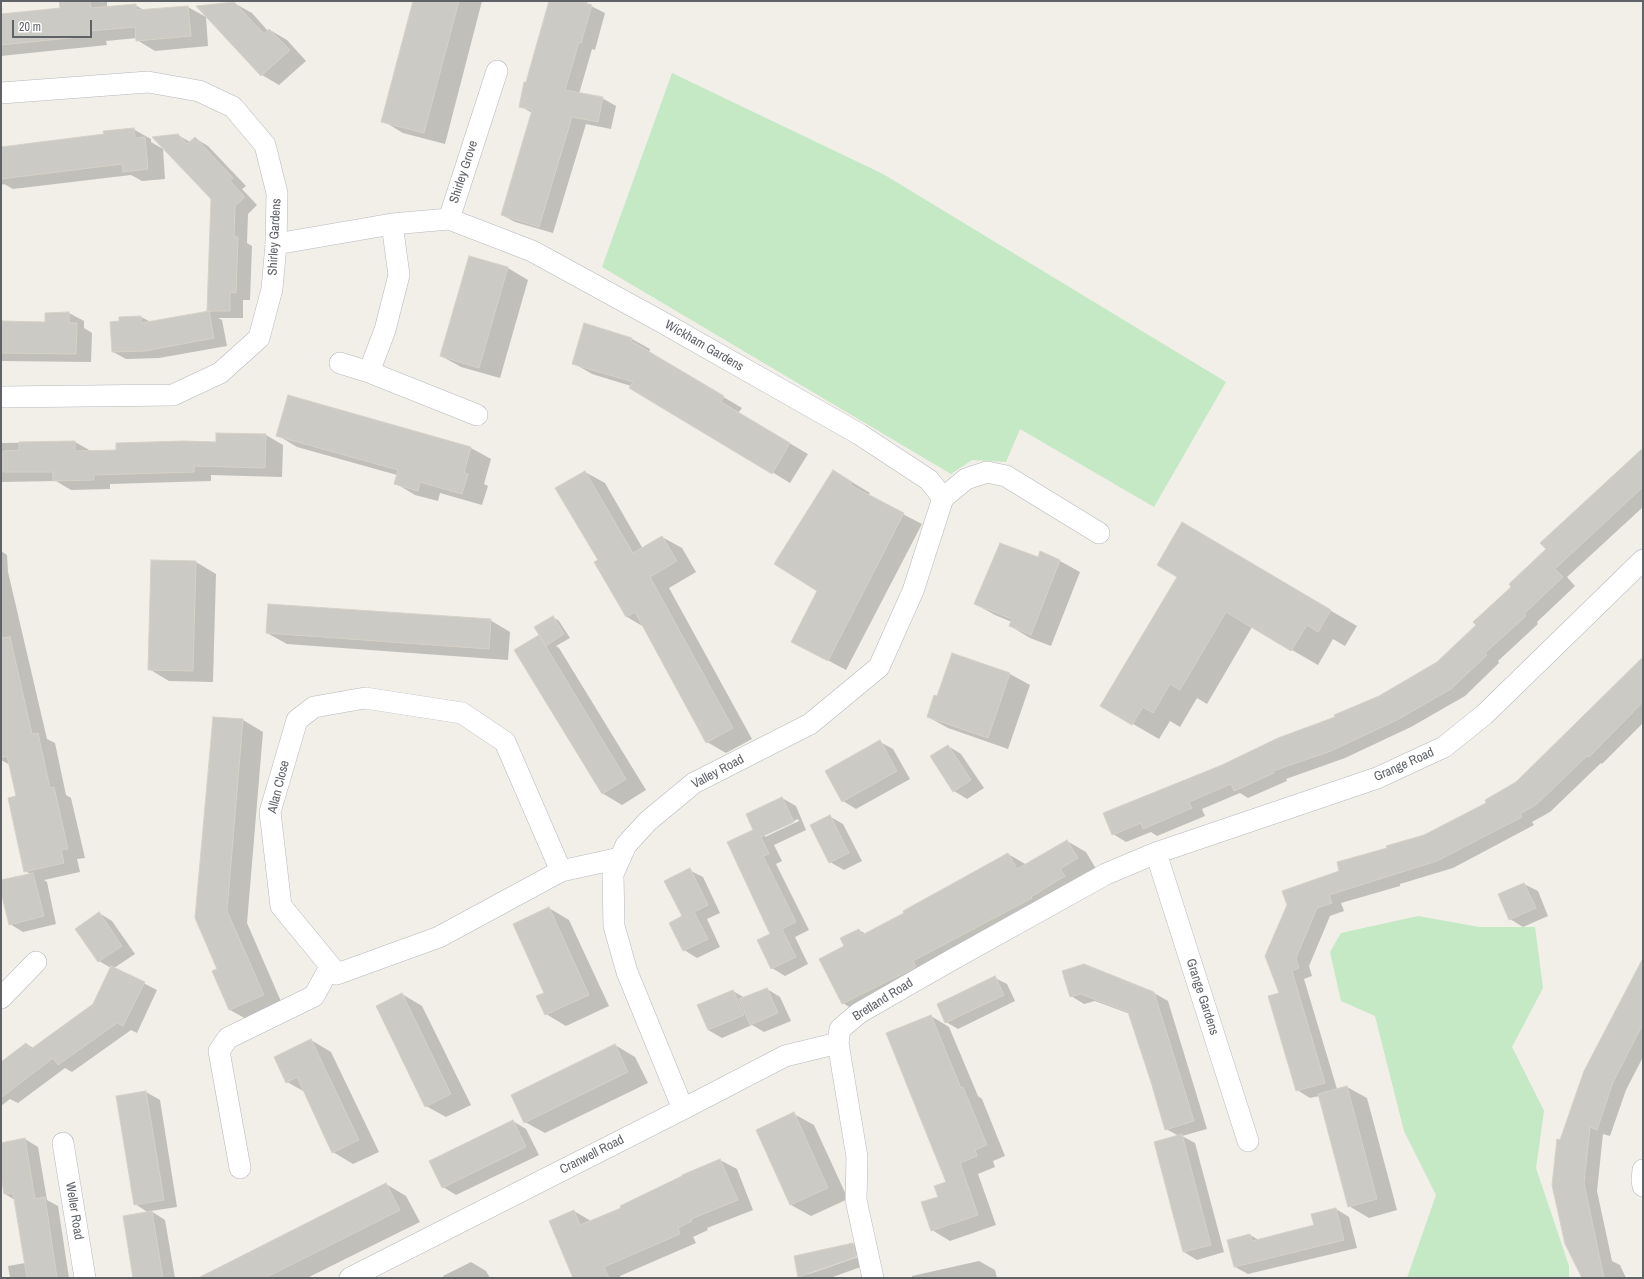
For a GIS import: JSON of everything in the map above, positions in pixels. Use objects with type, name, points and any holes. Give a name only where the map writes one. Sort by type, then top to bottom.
[{"type":"street","name":"Shirley Grove","points":[[276,244],[392,224],[449,219],[497,71]]},
{"type":"street","name":"Shirley Gardens","points":[[1,93],[148,82],[199,91],[233,107],[265,145],[277,193],[276,244],[272,289],[259,338],[220,373],[173,395],[1,398]]},
{"type":"street","name":"Wickham Gardens","points":[[449,219],[532,251],[660,321],[859,434],[929,480],[943,498]]},
{"type":"street","points":[[369,372],[385,330],[399,275],[392,224]]},
{"type":"street","points":[[340,363],[369,372],[477,415]]},
{"type":"street","points":[[943,498],[966,479],[987,472],[1006,476],[1099,533]]},
{"type":"street","name":"Valley Road","points":[[683,1109],[627,972],[614,926],[613,874],[626,845],[648,821],[694,783],[810,724],[879,667],[913,591],[943,498]]},
{"type":"street","name":"Grange Road","points":[[1106,874],[1156,853],[1377,778],[1444,747],[1485,714],[1643,560]]},
{"type":"street","name":"Allan Close","points":[[330,967],[281,906],[270,812],[297,720],[314,707],[365,698],[462,712],[505,742],[561,871]]},
{"type":"street","name":"Grange Gardens","points":[[1156,853],[1248,1141]]},
{"type":"street","points":[[240,1168],[219,1051],[228,1038],[314,996],[330,967],[337,974],[439,937],[561,871],[620,858]]},
{"type":"street","name":"Bretland Road","points":[[873,1278],[856,1200],[857,1157],[838,1043],[840,1029],[859,1013],[1106,874]]},
{"type":"street","points":[[1,998],[36,962]]},
{"type":"street","name":"Cranwell Road","points":[[350,1278],[785,1056],[838,1043]]},
{"type":"street","name":"Weller Road","points":[[63,1143],[85,1278]]},
{"type":"street","points":[[1643,1170],[1643,1186]]},
{"type":"green space","points":[[672,73],[883,174],[1226,382],[1154,507],[1020,429],[1006,462],[972,460],[951,474],[602,267]]},
{"type":"green space","points":[[1418,916],[1479,927],[1535,927],[1543,988],[1512,1047],[1544,1111],[1536,1168],[1569,1266],[1569,1278],[1407,1278],[1436,1195],[1404,1131],[1375,1016],[1341,1001],[1330,952],[1341,933]]},
{"type":"building","points":[[59,1],[90,1],[91,8],[136,4],[136,10],[188,6],[191,36],[136,41],[135,27],[89,31],[89,36],[1,45],[1,14],[60,8]]},
{"type":"building","points":[[413,1],[459,1],[424,133],[381,122]]},
{"type":"building","points":[[549,1],[579,1],[592,5],[565,90],[603,97],[598,122],[572,117],[539,227],[501,215],[532,110],[519,107],[524,82],[526,82]]},
{"type":"building","points":[[234,2],[264,34],[269,29],[290,50],[261,76],[196,6]]},
{"type":"building","points":[[134,128],[135,138],[145,137],[148,169],[123,172],[122,164],[1,179],[1,147],[104,134],[103,131]]},
{"type":"building","points":[[178,134],[187,144],[195,137],[233,178],[230,181],[245,197],[235,206],[234,237],[238,237],[236,293],[230,292],[230,311],[207,311],[211,199],[152,137]]},
{"type":"building","points":[[469,256],[508,267],[479,368],[440,356]]},
{"type":"building","points":[[209,311],[214,338],[145,351],[112,352],[110,322],[119,321],[119,317],[141,316],[141,323]]},
{"type":"building","points":[[69,312],[69,323],[77,323],[76,354],[1,353],[1,321],[45,322],[45,313]]},
{"type":"building","points":[[584,323],[632,338],[631,341],[724,396],[721,402],[790,443],[772,474],[629,388],[633,382],[572,364]]},
{"type":"building","points":[[288,395],[471,447],[464,473],[468,474],[462,494],[420,482],[418,491],[394,484],[398,470],[276,436]]},
{"type":"building","points":[[216,433],[266,434],[265,468],[194,466],[194,472],[94,475],[94,480],[53,481],[53,472],[3,472],[3,451],[19,450],[19,442],[75,441],[75,451],[116,450],[116,443],[184,441],[216,442]]},
{"type":"building","points":[[1643,448],[1643,487],[1555,569],[1563,577],[1524,614],[1526,616],[1485,653],[1487,655],[1451,689],[1397,720],[1331,751],[1273,771],[1274,773],[1234,791],[1231,784],[1189,802],[1192,808],[1143,829],[1141,823],[1112,835],[1103,813],[1222,765],[1278,738],[1335,717],[1334,715],[1379,696],[1437,662],[1476,625],[1473,622],[1511,587],[1509,584],[1546,549],[1540,543]]},
{"type":"building","points":[[833,470],[852,482],[850,485],[904,513],[828,661],[791,642],[817,591],[774,564]]},
{"type":"building","points":[[585,471],[633,553],[662,536],[677,561],[650,577],[733,728],[706,743],[635,612],[626,617],[594,562],[598,560],[555,488]]},
{"type":"building","points":[[1182,522],[1331,610],[1318,632],[1307,625],[1291,651],[1226,612],[1180,690],[1170,684],[1153,713],[1143,707],[1132,725],[1100,706],[1177,577],[1157,565]]},
{"type":"building","points":[[1000,543],[1038,557],[1040,551],[1060,560],[1031,635],[1009,626],[1012,619],[974,604]]},
{"type":"building","points":[[151,560],[196,561],[193,671],[148,670]]},
{"type":"building","points":[[268,604],[491,619],[489,649],[266,633]]},
{"type":"building","points":[[553,616],[564,634],[546,646],[534,627]]},
{"type":"building","points":[[539,635],[626,779],[602,794],[514,650]]},
{"type":"building","points":[[10,637],[32,734],[38,733],[50,788],[54,787],[68,849],[61,850],[64,863],[24,872],[8,798],[16,796],[7,756],[1,758],[1,638]]},
{"type":"building","points":[[952,653],[1010,673],[988,738],[927,717],[934,695],[937,696]]},
{"type":"building","points":[[1643,657],[1643,702],[1589,757],[1587,756],[1537,804],[1520,814],[1522,817],[1437,861],[1329,895],[1332,903],[1317,908],[1296,958],[1299,968],[1292,971],[1325,1083],[1296,1091],[1268,996],[1279,993],[1265,956],[1287,905],[1282,891],[1339,871],[1337,862],[1387,848],[1386,846],[1424,835],[1486,803],[1485,800],[1516,782]]},
{"type":"building","points":[[213,717],[243,719],[227,911],[264,995],[229,1010],[212,971],[217,969],[195,918]]},
{"type":"building","points":[[880,740],[897,771],[842,802],[825,771]]},
{"type":"building","points":[[948,745],[971,780],[953,792],[930,756]]},
{"type":"building","points":[[782,797],[794,822],[761,837],[769,854],[763,856],[796,922],[782,929],[796,957],[771,969],[757,940],[770,934],[727,842],[753,830],[746,814]]},
{"type":"building","points":[[830,815],[849,853],[829,863],[810,825]]},
{"type":"building","points":[[1067,840],[1078,858],[1060,869],[1065,876],[1031,897],[1032,898],[913,961],[916,966],[914,968],[842,1004],[819,959],[844,946],[840,938],[859,929],[862,935],[904,913],[903,911],[1008,853],[1017,869]]},
{"type":"building","points":[[690,868],[708,905],[694,912],[708,939],[683,951],[669,923],[682,916],[664,881]]},
{"type":"building","points":[[33,873],[44,916],[9,925],[1,892],[1,880]]},
{"type":"building","points":[[1524,883],[1536,908],[1509,920],[1498,894]]},
{"type":"building","points":[[549,907],[589,995],[545,1015],[536,996],[544,993],[513,924]]},
{"type":"building","points":[[99,912],[122,946],[98,962],[75,929]]},
{"type":"building","points":[[1643,958],[1643,1024],[1613,1082],[1597,1130],[1590,1127],[1584,1183],[1604,1278],[1582,1278],[1565,1244],[1552,1185],[1557,1139],[1560,1140],[1584,1071]]},
{"type":"building","points":[[1084,964],[1154,992],[1194,1121],[1165,1130],[1128,1012],[1081,994],[1070,997],[1062,971]]},
{"type":"building","points":[[111,966],[145,982],[123,1026],[117,1023],[58,1065],[53,1058],[1,1098],[1,1062],[26,1043],[31,1049],[93,1004]]},
{"type":"building","points":[[995,976],[1004,995],[945,1023],[937,1004]]},
{"type":"building","points":[[767,988],[778,1013],[750,1025],[739,999]]},
{"type":"building","points":[[733,990],[744,1015],[708,1030],[697,1005]]},
{"type":"building","points":[[402,993],[451,1094],[425,1107],[376,1006]]},
{"type":"building","points":[[931,1015],[961,1088],[963,1087],[987,1145],[975,1150],[977,1156],[960,1163],[978,1215],[931,1231],[921,1202],[938,1197],[934,1186],[946,1182],[886,1033]]},
{"type":"building","points":[[311,1039],[359,1140],[332,1153],[297,1077],[286,1083],[274,1057]]},
{"type":"building","points":[[615,1044],[628,1072],[524,1123],[511,1095]]},
{"type":"building","points":[[1347,1086],[1377,1199],[1348,1207],[1318,1094]]},
{"type":"building","points":[[146,1091],[164,1200],[134,1205],[116,1096]]},
{"type":"building","points":[[794,1112],[828,1188],[790,1205],[756,1130]]},
{"type":"building","points":[[513,1120],[526,1147],[442,1188],[429,1161]]},
{"type":"building","points":[[1182,1134],[1211,1245],[1183,1252],[1154,1142]]},
{"type":"building","points":[[25,1138],[35,1199],[45,1197],[57,1278],[27,1278],[13,1193],[4,1194],[1,1175],[1,1143]]},
{"type":"building","points":[[720,1159],[738,1200],[691,1219],[692,1221],[678,1228],[680,1234],[604,1267],[609,1278],[573,1278],[549,1221],[574,1210],[580,1225],[621,1208],[620,1206],[682,1175]]},
{"type":"building","points":[[386,1183],[400,1210],[265,1278],[198,1278]]},
{"type":"building","points":[[1336,1208],[1344,1240],[1234,1267],[1227,1240],[1250,1234],[1252,1241],[1314,1225],[1311,1214]]},
{"type":"building","points":[[152,1211],[163,1278],[133,1278],[123,1216]]},
{"type":"building","points":[[853,1243],[856,1257],[798,1277],[794,1256]]}]
